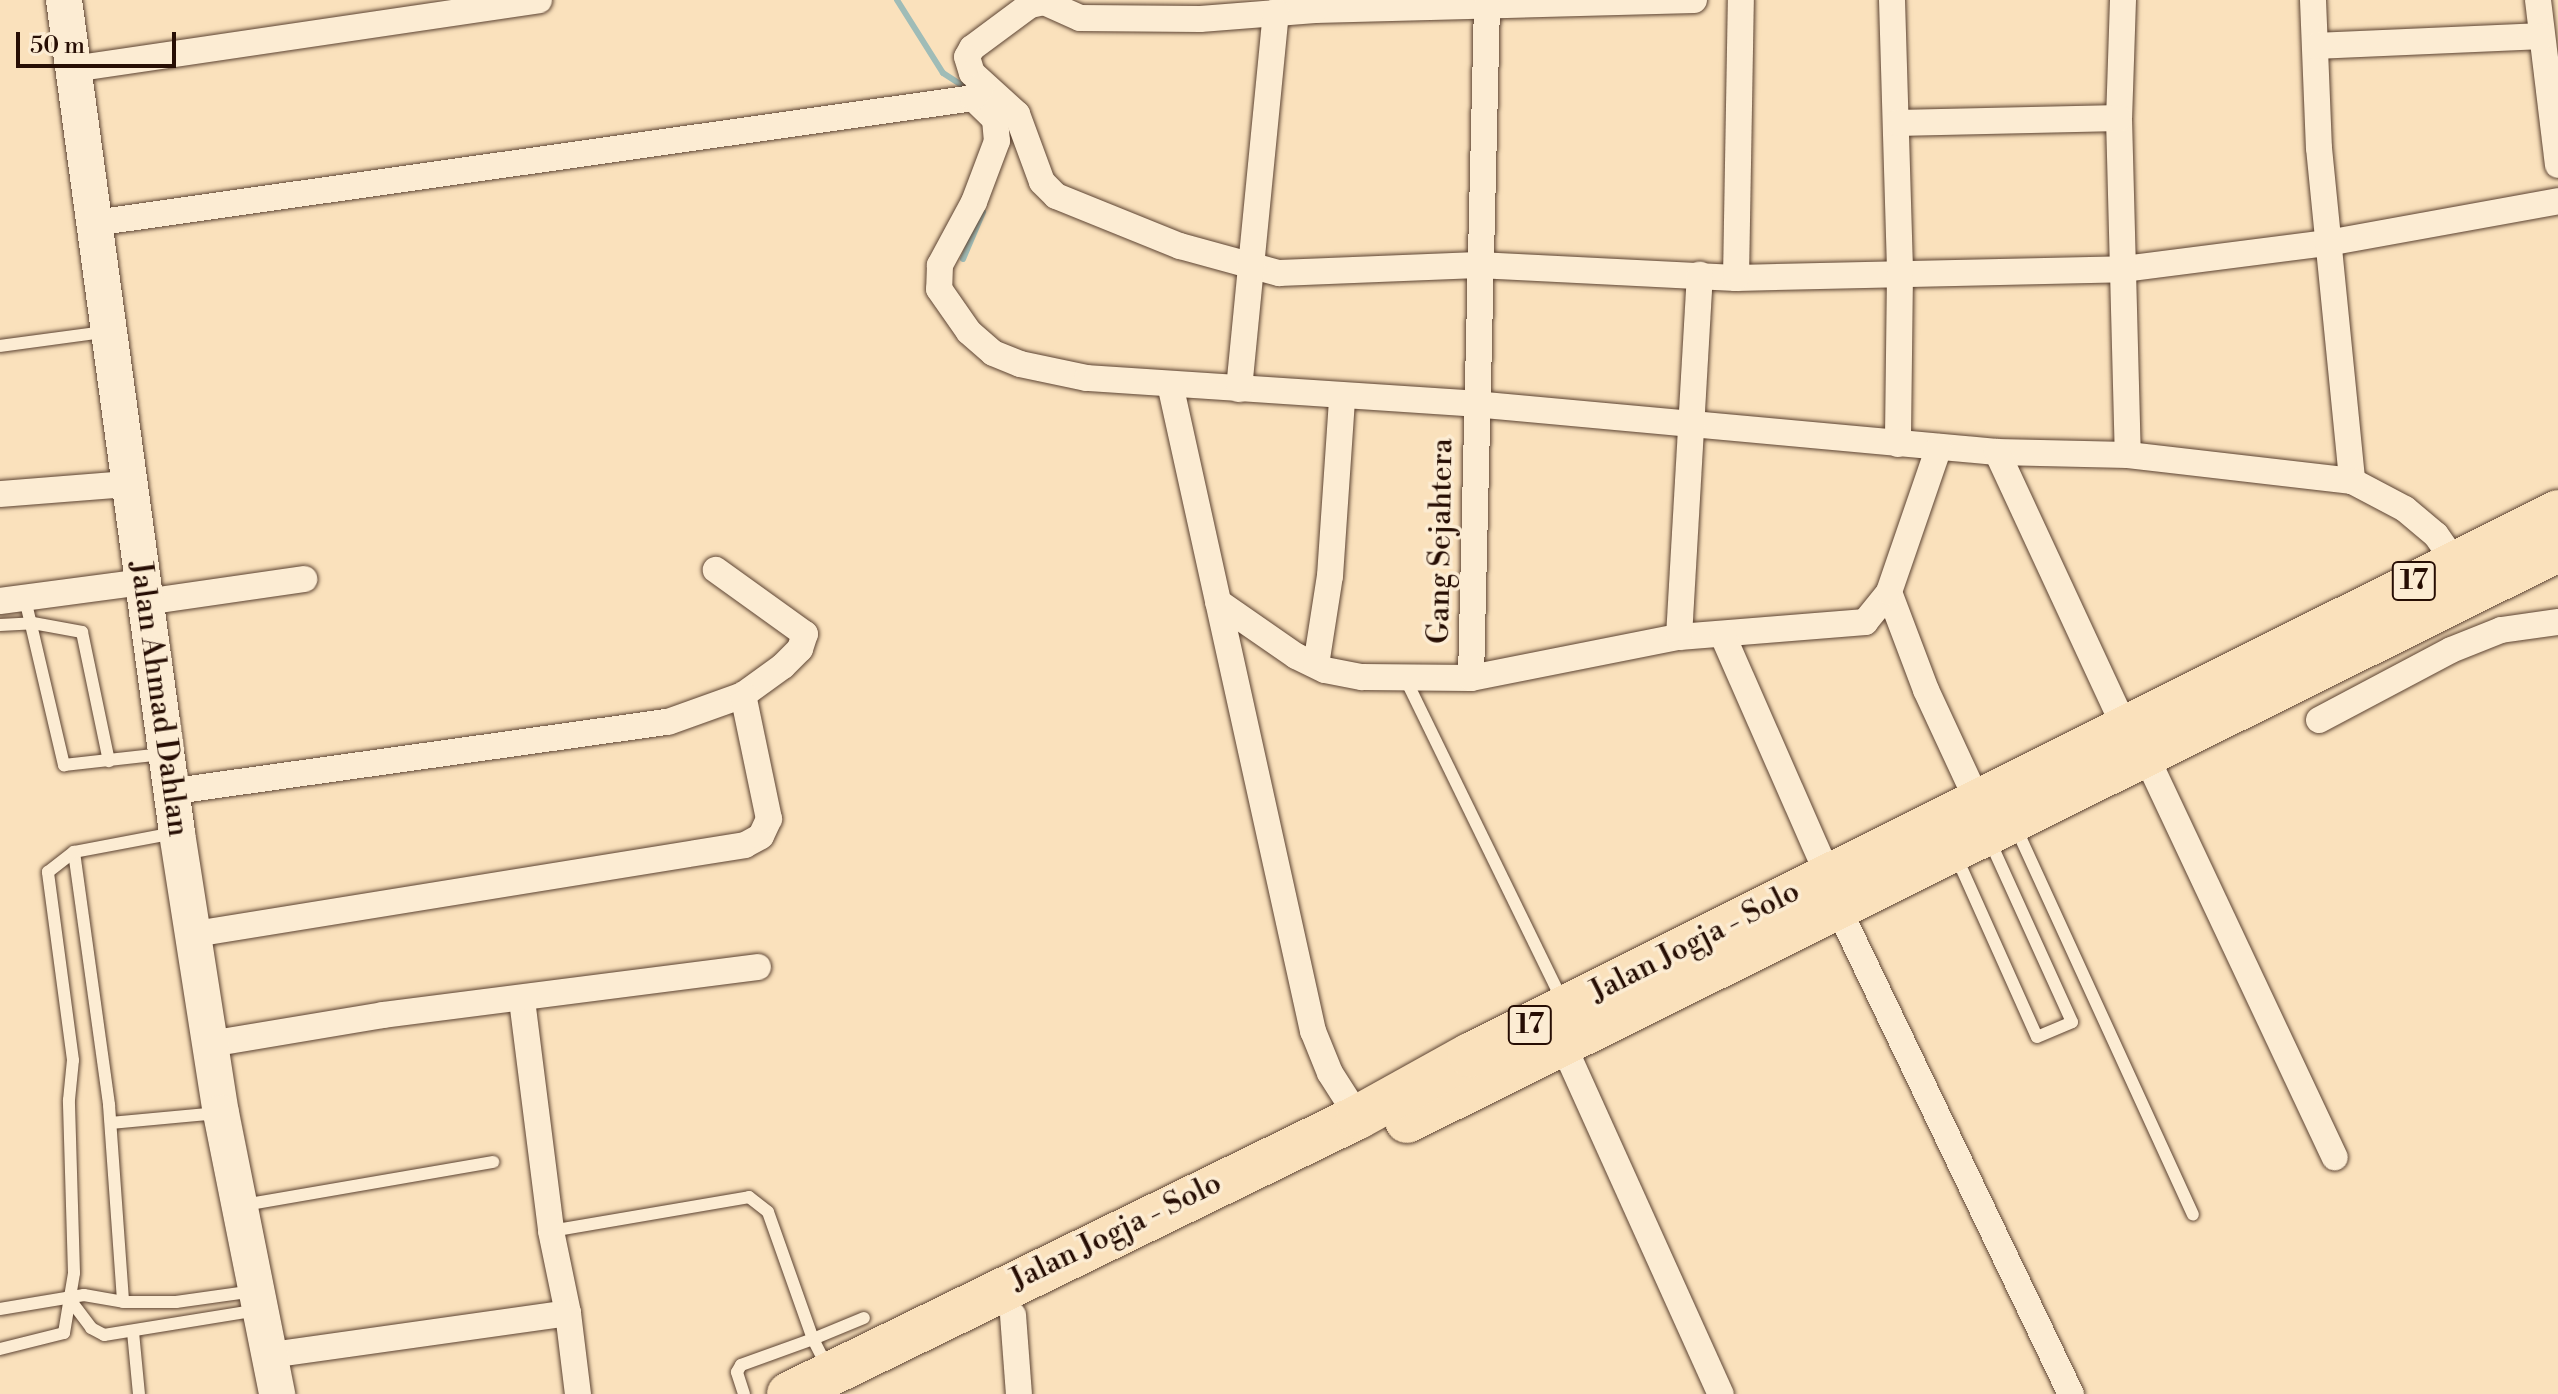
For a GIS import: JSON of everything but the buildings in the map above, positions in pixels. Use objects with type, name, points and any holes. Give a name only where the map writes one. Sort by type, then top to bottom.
[{"type":"highway","name":"Jalan Jogja - Solo","points":[[820,1379],[1013,1315],[1565,1027],[1833,892],[1982,826],[2134,739],[2278,668],[2454,561],[2558,512]]},
{"type":"highway","name":"17","points":[[2278,668],[2558,550]]},
{"type":"highway","name":"Jalan Jogja - Solo","points":[[820,1379],[1358,1117],[1565,1027]]},
{"type":"street","name":"Jalan Ahmad Dahlan","points":[[64,0],[94,223],[105,332],[175,791],[177,833],[221,1113],[277,1394]]},
{"type":"street","points":[[73,69],[539,0]]},
{"type":"street","points":[[1694,0],[1315,5],[1276,12],[1230,9],[1080,18],[1044,2],[1030,5],[972,48],[968,64],[978,91],[995,119],[997,141],[974,202],[940,265],[937,276],[943,300],[993,353],[1020,364],[1087,378],[1342,398],[1474,404],[1997,452],[2128,455],[2352,481],[2405,509],[2436,535],[2454,561]]},
{"type":"street","points":[[1736,278],[1741,0]]},
{"type":"street","points":[[1892,0],[1898,123],[1898,444]]},
{"type":"street","points":[[2123,0],[2119,118],[2128,455]]},
{"type":"street","points":[[2313,0],[2328,243],[2352,481]]},
{"type":"street","points":[[2538,0],[2558,165]]},
{"type":"street","name":"Gang Sejahtera","points":[[1471,678],[1474,404],[1487,4]]},
{"type":"street","points":[[1239,389],[1276,12]]},
{"type":"street","points":[[2316,46],[2542,36]]},
{"type":"street","points":[[94,223],[978,91],[1017,114],[1042,182],[1056,196],[1180,246],[1279,273],[1478,265],[1736,278],[2124,269],[2328,243],[2558,201]]},
{"type":"street","points":[[1898,123],[2119,118]]},
{"type":"street","points":[[1679,637],[1700,275]]},
{"type":"street","points":[[1170,384],[1313,1031],[1330,1073],[1358,1117]]},
{"type":"street","points":[[1316,665],[1330,576],[1342,398]]},
{"type":"street","points":[[1218,602],[1316,665],[1362,677],[1471,678],[1679,637],[1723,636],[1865,622],[1889,592],[1939,447]]},
{"type":"street","points":[[1997,452],[2335,1157]]},
{"type":"street","points":[[0,494],[127,484]]},
{"type":"street","points":[[175,791],[668,722],[743,695],[783,666],[800,649],[805,634],[716,570]]},
{"type":"street","points":[[19,608],[144,592],[304,579]]},
{"type":"street","points":[[1889,592],[1982,826]]},
{"type":"street","points":[[2319,720],[2451,650],[2501,630],[2558,622]]},
{"type":"street","points":[[1723,636],[1833,892],[2071,1394]]},
{"type":"street","points":[[195,934],[745,845],[761,836],[769,819],[743,695]]},
{"type":"street","points":[[210,1044],[383,1015],[522,1000],[758,967]]},
{"type":"street","points":[[522,1000],[551,1231],[568,1313],[578,1394]]},
{"type":"street","points":[[1565,1027],[1721,1394]]},
{"type":"street","points":[[271,1355],[568,1313]]},
{"type":"street","points":[[1013,1315],[1019,1394]]},
{"type":"lane","points":[[0,346],[105,332]]},
{"type":"lane","points":[[0,625],[19,608]]},
{"type":"lane","points":[[19,608],[70,628],[88,642],[109,761]]},
{"type":"lane","points":[[19,608],[64,765],[169,754]]},
{"type":"lane","points":[[1405,678],[1565,1027]]},
{"type":"lane","points":[[1982,826],[2072,1022],[2037,1037],[1982,826]]},
{"type":"lane","points":[[1982,826],[2193,1214]]},
{"type":"lane","points":[[0,1349],[57,1338],[67,1326],[75,1234],[69,1100],[73,1060],[48,879],[51,865],[74,852],[177,833]]},
{"type":"lane","points":[[74,852],[111,1123],[123,1302]]},
{"type":"lane","points":[[111,1123],[221,1113]]},
{"type":"lane","points":[[240,1206],[493,1162]]},
{"type":"lane","points":[[551,1231],[749,1197],[768,1212],[820,1379]]},
{"type":"lane","points":[[68,1297],[95,1332],[133,1332],[260,1300]]},
{"type":"lane","points":[[0,1309],[68,1297],[123,1302],[260,1300]]},
{"type":"lane","points":[[820,1379],[864,1318]]},
{"type":"lane","points":[[133,1332],[139,1394]]},
{"type":"lane","points":[[744,1394],[737,1372],[741,1365],[820,1379]]},
{"type":"waterway","points":[[897,0],[943,73],[968,89]]},
{"type":"waterway","points":[[963,259],[983,212]]}]
